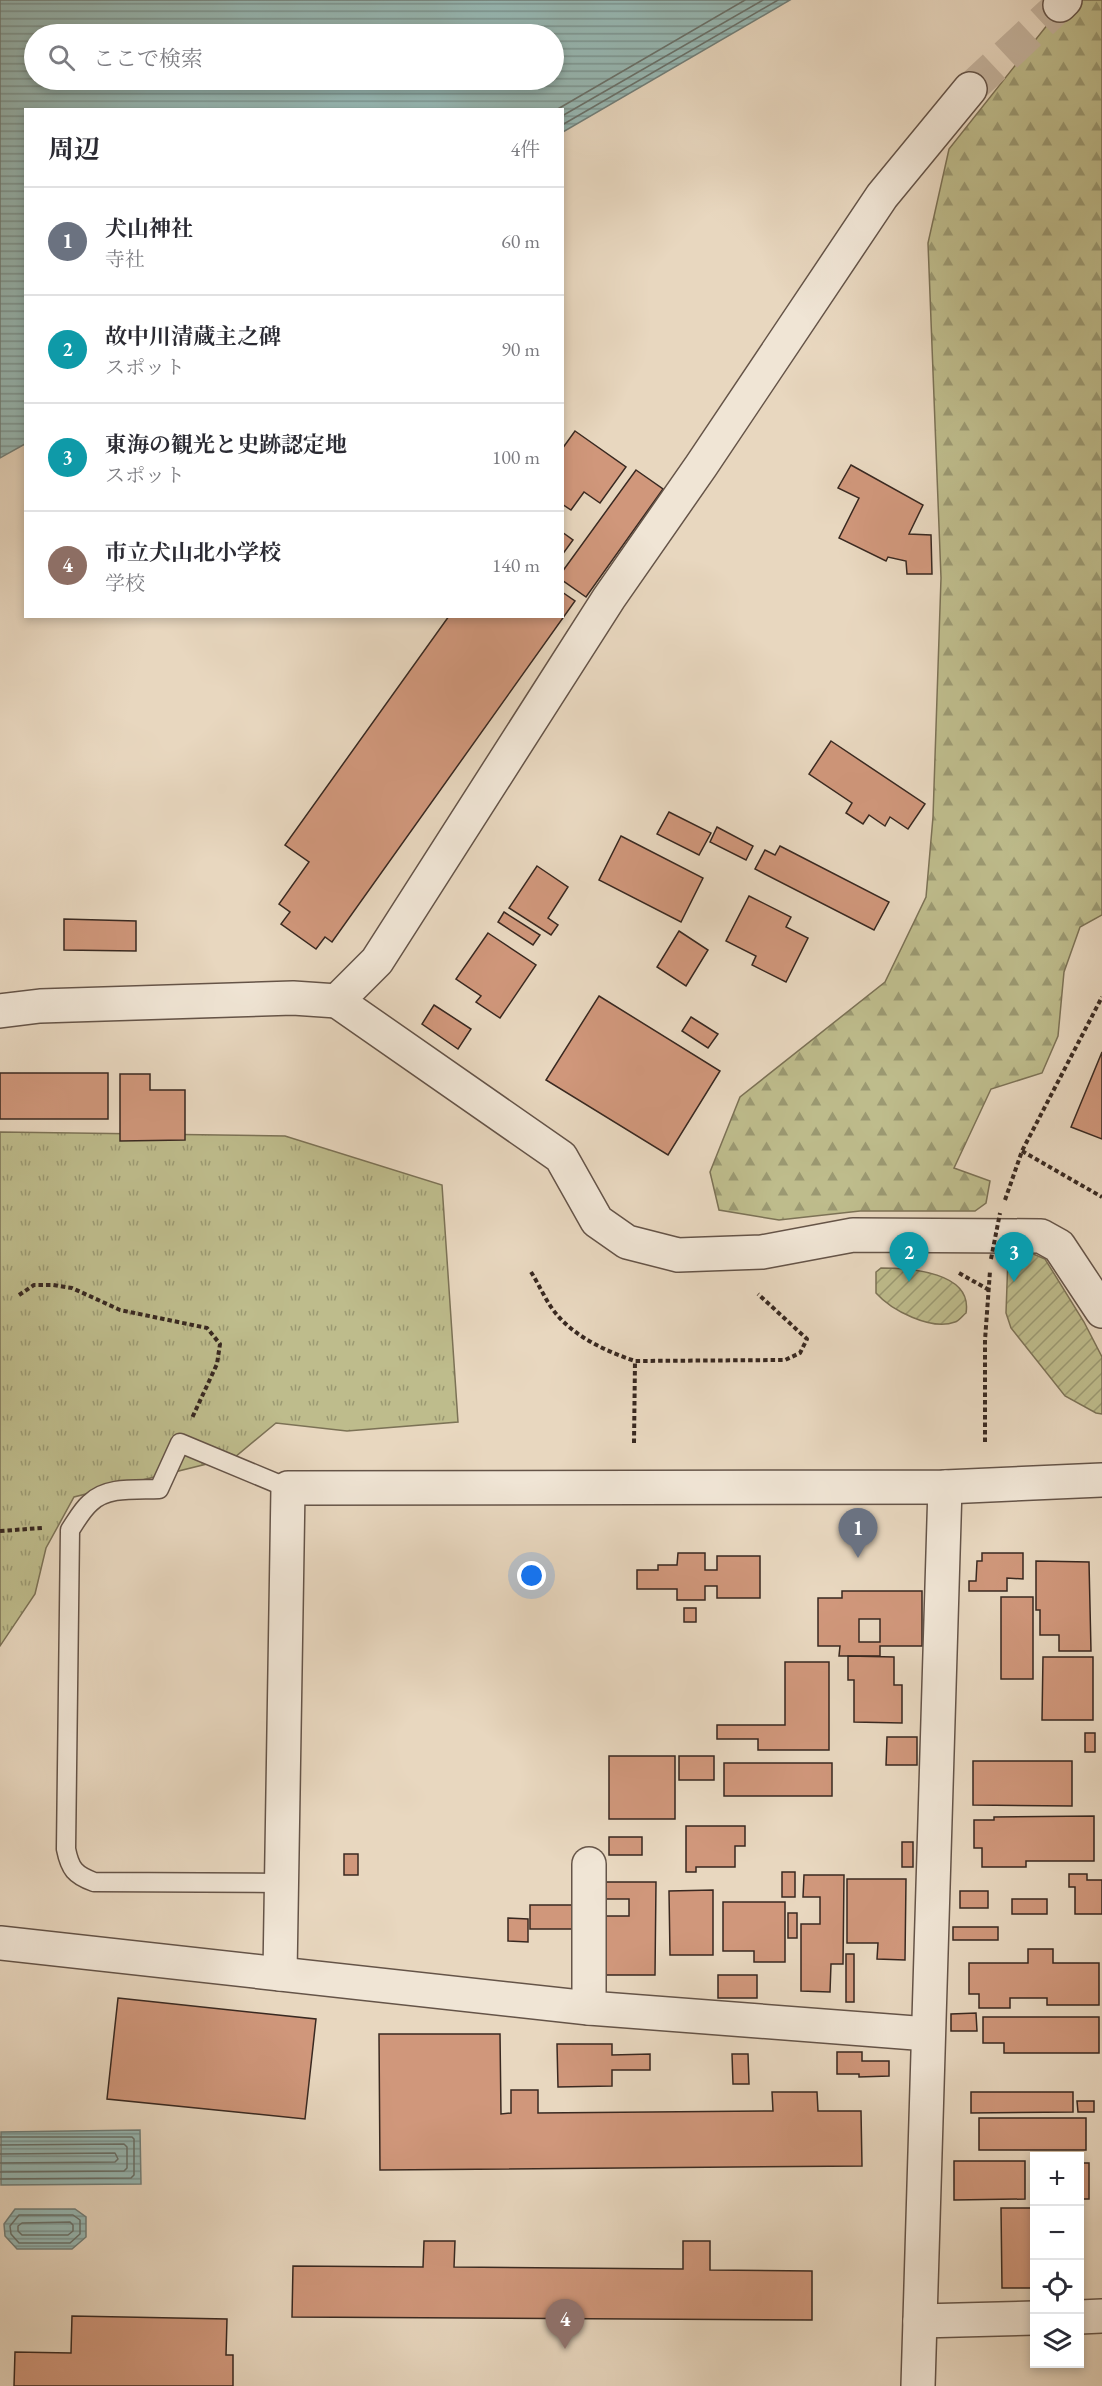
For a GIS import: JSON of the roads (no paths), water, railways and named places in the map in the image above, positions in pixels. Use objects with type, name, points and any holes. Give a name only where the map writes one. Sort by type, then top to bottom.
[{"type":"street","points":[[336,1001],[377,961],[609,598],[701,466],[882,196],[970,89]]},
{"type":"street","points":[[0,1011],[40,1006],[293,998],[336,1001],[561,1157],[597,1221],[627,1242],[678,1255],[762,1252],[853,1235],[1041,1236],[1059,1246],[1102,1311]]},
{"type":"street","points":[[280,1974],[288,1488],[945,1487],[1102,1480]]},
{"type":"street","points":[[918,2386],[945,1487]]},
{"type":"street","points":[[589,1864],[589,2008]]},
{"type":"street","points":[[0,1943],[589,2008],[928,2034]]},
{"type":"street","points":[[1084,2317],[1102,2316]]},
{"type":"street","points":[[920,2321],[1030,2318]]},
{"type":"lane","points":[[281,1883],[94,1882],[82,1877],[69,1864],[66,1849],[70,1530],[91,1502],[102,1495],[114,1491],[159,1489],[180,1443],[288,1488]]},
{"type":"water","points":[[0,0],[790,0],[564,131],[564,108],[24,108],[24,445],[0,458]]},
{"type":"water","points":[[140,2130],[141,2184],[1,2185],[1,2132]]},
{"type":"water","points":[[15,2209],[75,2209],[86,2217],[86,2237],[72,2249],[17,2249],[5,2236],[4,2224]]},
{"type":"tunnel","points":[[970,89],[1060,5]]},
{"type":"place","name":"故中川清蔵主之碑","points":[[909,1282]]},
{"type":"place","name":"東海の観光と史跡認定地","points":[[1014,1282]]},
{"type":"place","name":"犬山神社","points":[[858,1558]]},
{"type":"place","name":"市立犬山北小学校","points":[[565,2349]]}]
